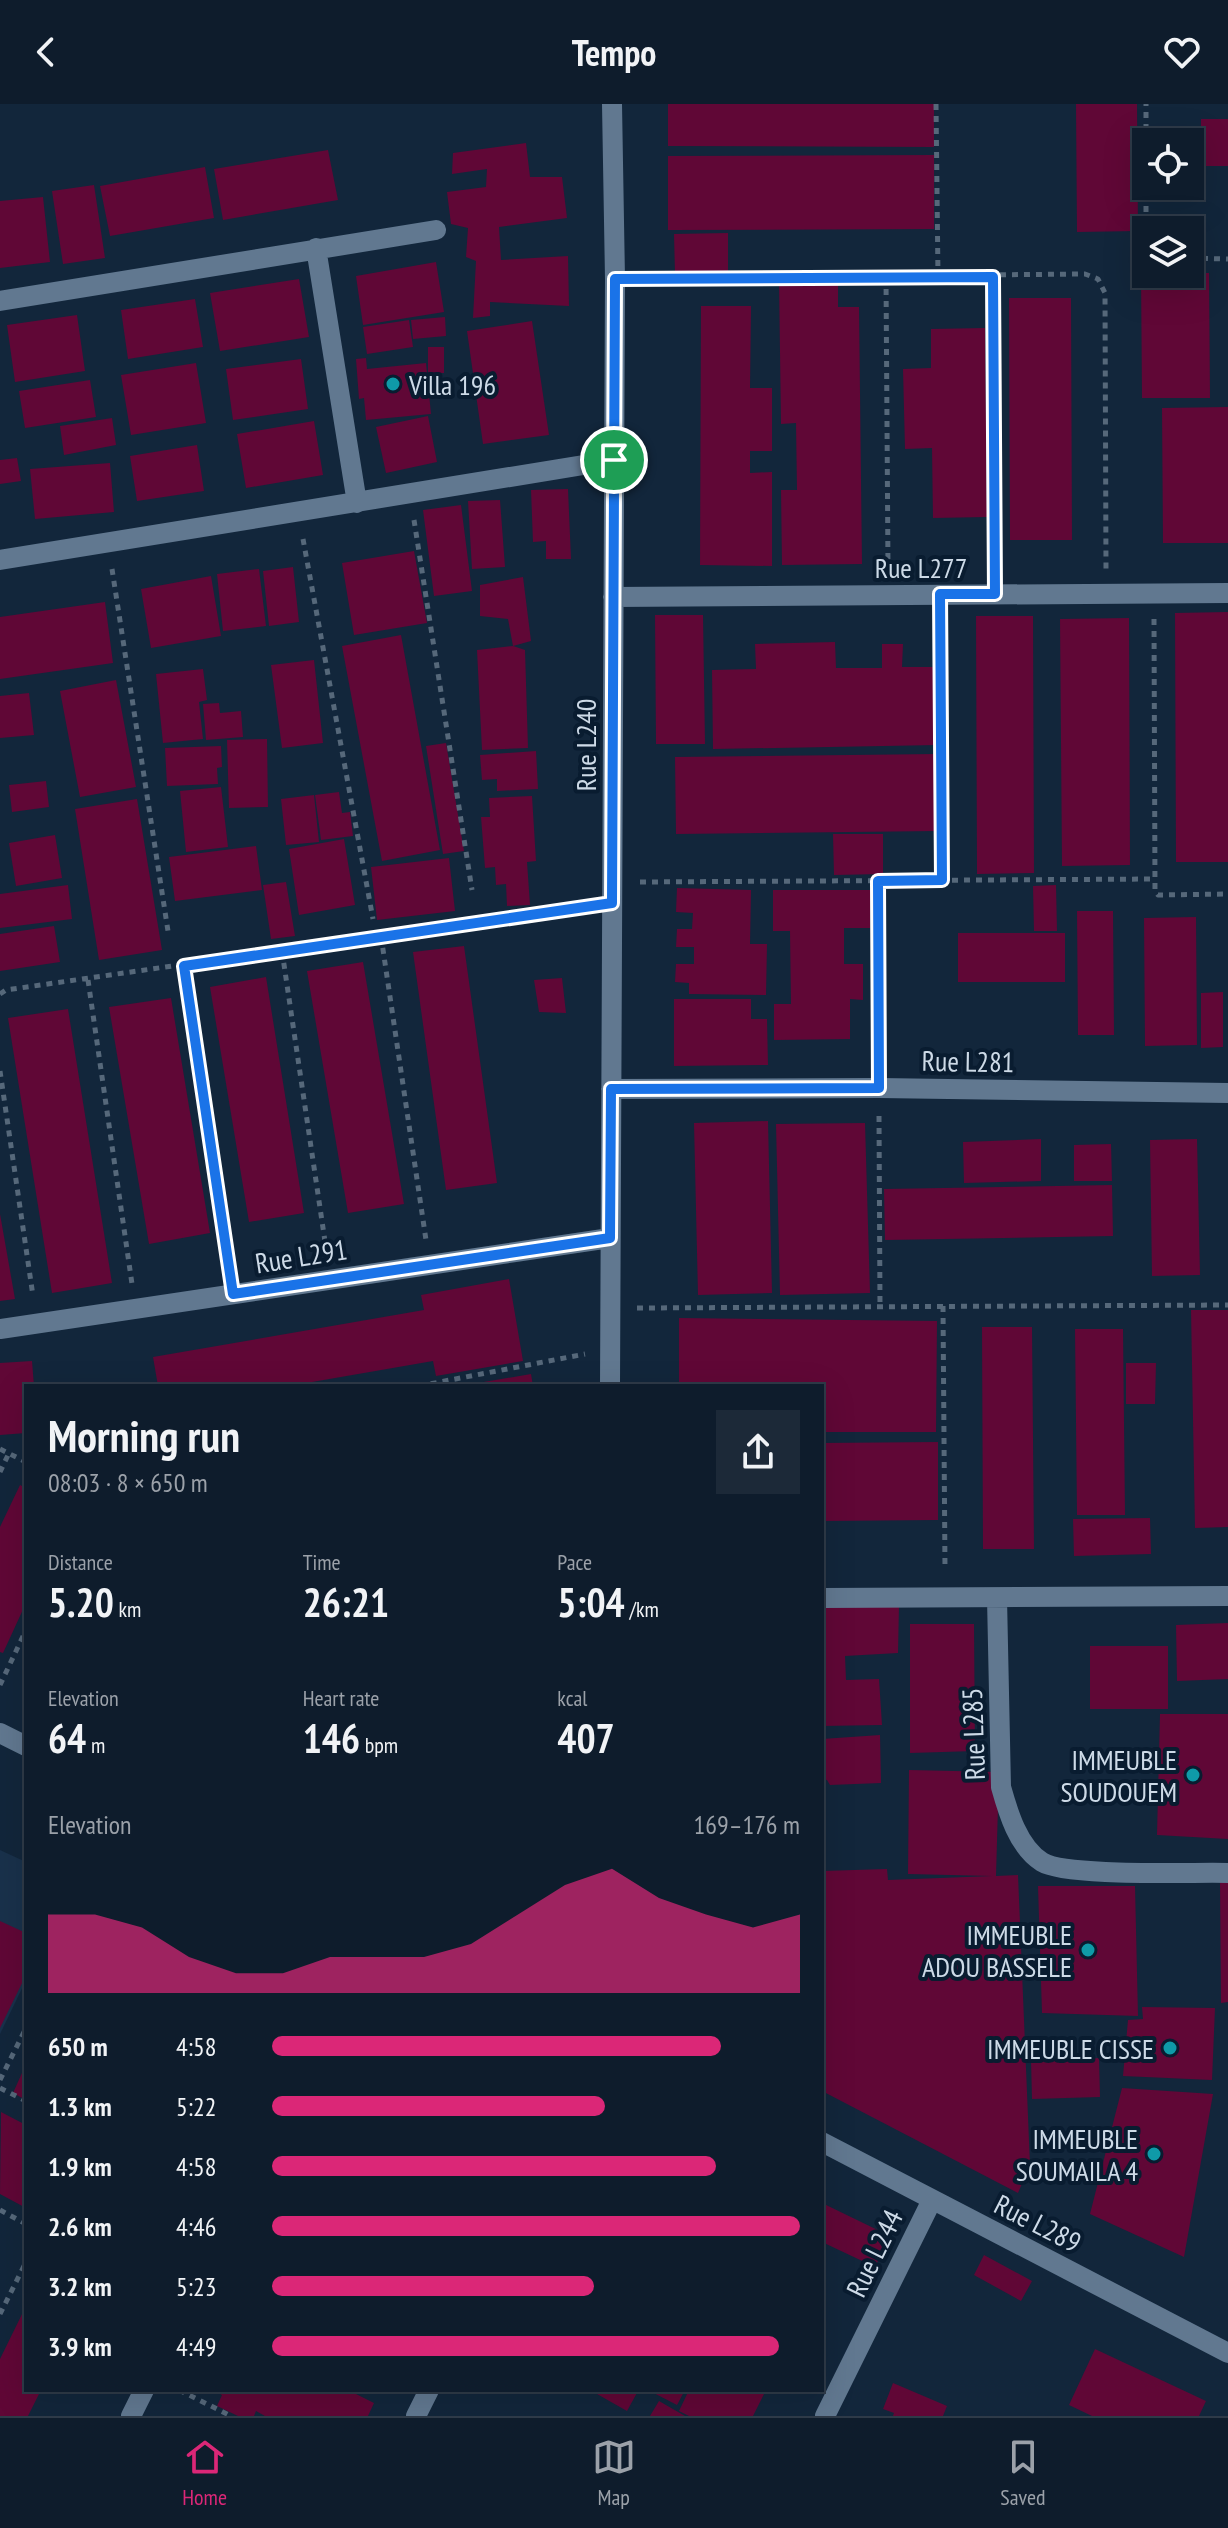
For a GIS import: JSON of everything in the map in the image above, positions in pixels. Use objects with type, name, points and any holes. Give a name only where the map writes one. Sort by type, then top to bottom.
[{"type":"street","name":"Rue L240","points":[[610,1384],[615,279],[612,104]]},
{"type":"street","points":[[0,301],[436,230]]},
{"type":"street","points":[[316,248],[357,503]]},
{"type":"street","points":[[0,560],[614,460]]},
{"type":"street","name":"Rue L277","points":[[613,597],[1228,593]]},
{"type":"street","name":"Rue L281","points":[[611,1089],[879,1088],[1228,1093]]},
{"type":"street","name":"Rue L291","points":[[0,1329],[610,1238]]},
{"type":"street","points":[[824,1598],[1228,1596]]},
{"type":"street","name":"Rue L285","points":[[997,1598],[1001,1787],[1009,1813],[1025,1844],[1043,1863],[1088,1871],[1228,1873]]},
{"type":"street","points":[[0,1733],[24,1745]]},
{"type":"street","name":"Rue L289","points":[[824,2143],[1228,2353]]},
{"type":"street","name":"Rue L244","points":[[825,2416],[932,2200]]},
{"type":"street","points":[[131,2416],[143,2392]]},
{"type":"street","points":[[416,2416],[428,2392]]},
{"type":"path","points":[[936,104],[938,277]]},
{"type":"path","points":[[1146,104],[1146,128]]},
{"type":"path","points":[[1204,258],[1228,259]]},
{"type":"path","points":[[615,279],[1085,274],[1098,279],[1105,293],[1106,594]]},
{"type":"path","points":[[886,277],[888,595]]},
{"type":"path","points":[[993,277],[995,594]]},
{"type":"path","points":[[410,494],[472,890]]},
{"type":"path","points":[[298,511],[373,919]]},
{"type":"path","points":[[107,541],[168,931]]},
{"type":"path","points":[[940,594],[942,880]]},
{"type":"path","points":[[1153,594],[1155,891],[1158,895],[1228,894]]},
{"type":"path","points":[[0,994],[6,990],[381,936],[612,892],[878,881],[1155,879]]},
{"type":"path","points":[[878,881],[880,1307]]},
{"type":"path","points":[[381,936],[429,1265]]},
{"type":"path","points":[[282,951],[330,1280]]},
{"type":"path","points":[[184,966],[233,1294]]},
{"type":"path","points":[[88,980],[136,1309]]},
{"type":"path","points":[[0,1071],[37,1324]]},
{"type":"path","points":[[610,1308],[1228,1305]]},
{"type":"path","points":[[943,1306],[945,1598]]},
{"type":"path","points":[[429,1384],[610,1349]]},
{"type":"path","points":[[0,1449],[24,1460]]},
{"type":"path","points":[[0,1472],[9,1453]]},
{"type":"path","points":[[0,1685],[24,1634]]},
{"type":"path","points":[[0,2080],[24,2032]]},
{"type":"path","points":[[0,2088],[24,2100]]},
{"type":"path","points":[[0,2210],[24,2223]]},
{"type":"path","points":[[0,2314],[24,2266]]},
{"type":"path","points":[[183,2392],[231,2416]]},
{"type":"shaded area","points":[[0,1850],[24,1861],[24,1984],[0,2034]]},
{"type":"building","points":[[668,104],[934,104],[934,147],[668,146]]},
{"type":"building","points":[[1076,104],[1137,104],[1137,128],[1132,128],[1132,200],[1138,200],[1138,216],[1132,216],[1132,231],[1077,232]]},
{"type":"building","points":[[1201,119],[1228,119],[1228,166],[1204,166],[1204,128],[1201,128]]},
{"type":"building","points":[[526,143],[530,177],[562,177],[567,218],[499,227],[501,260],[568,256],[569,306],[490,302],[490,316],[473,318],[476,261],[466,257],[468,228],[451,224],[447,192],[486,187],[487,169],[452,174],[453,153]]},
{"type":"building","points":[[328,150],[338,200],[223,220],[214,169]]},
{"type":"building","points":[[934,155],[934,229],[668,230],[668,156]]},
{"type":"building","points":[[205,167],[214,218],[110,236],[100,186]]},
{"type":"building","points":[[94,185],[105,258],[63,264],[52,191]]},
{"type":"building","points":[[43,197],[50,262],[0,268],[0,201]]},
{"type":"building","points":[[728,233],[728,274],[675,274],[674,234]]},
{"type":"building","points":[[436,262],[444,312],[363,325],[356,276]]},
{"type":"building","points":[[1204,273],[1209,273],[1210,398],[1142,398],[1141,288],[1204,288]]},
{"type":"building","points":[[299,279],[309,337],[220,351],[210,293]]},
{"type":"building","points":[[838,279],[838,307],[859,307],[862,564],[782,565],[781,490],[797,490],[796,423],[781,424],[779,280]]},
{"type":"building","points":[[1009,298],[1071,298],[1072,540],[1010,540]]},
{"type":"building","points":[[195,299],[203,347],[128,359],[121,310]]},
{"type":"building","points":[[701,306],[751,306],[750,388],[772,388],[772,451],[750,451],[750,473],[772,472],[772,566],[700,565]]},
{"type":"building","points":[[77,315],[85,371],[15,382],[7,325]]},
{"type":"building","points":[[445,317],[446,336],[413,339],[411,320]]},
{"type":"building","points":[[409,320],[413,347],[367,354],[363,327]]},
{"type":"building","points":[[532,321],[549,435],[483,444],[467,331]]},
{"type":"building","points":[[985,328],[987,517],[933,518],[932,448],[905,449],[903,369],[931,368],[931,329]]},
{"type":"building","points":[[428,347],[444,347],[444,373],[428,373]]},
{"type":"building","name":"Villa 196","points":[[366,358],[367,369],[426,363],[431,414],[366,420],[364,398],[359,399],[356,359]]},
{"type":"building","points":[[301,359],[308,409],[233,420],[226,369]]},
{"type":"building","points":[[196,363],[206,423],[131,435],[121,375]]},
{"type":"building","points":[[90,380],[96,417],[25,428],[19,391]]},
{"type":"building","points":[[1228,407],[1228,543],[1163,543],[1162,408]]},
{"type":"building","points":[[428,416],[437,462],[386,473],[376,427]]},
{"type":"building","points":[[112,418],[116,445],[64,455],[60,426]]},
{"type":"building","points":[[314,421],[323,475],[246,488],[237,434]]},
{"type":"building","points":[[197,445],[204,491],[137,501],[130,456]]},
{"type":"building","points":[[17,458],[21,481],[0,484],[0,460]]},
{"type":"building","points":[[110,463],[114,512],[35,519],[30,469]]},
{"type":"building","points":[[568,489],[571,559],[546,559],[546,541],[533,542],[531,490]]},
{"type":"building","points":[[500,500],[505,567],[472,569],[468,501]]},
{"type":"building","points":[[461,505],[472,591],[434,596],[423,510]]},
{"type":"building","points":[[414,551],[427,623],[354,635],[342,563]]},
{"type":"building","points":[[293,567],[299,622],[269,626],[263,571]]},
{"type":"building","points":[[259,569],[266,626],[223,631],[217,574]]},
{"type":"building","points":[[211,576],[221,636],[151,648],[141,589]]},
{"type":"building","points":[[523,577],[531,641],[513,646],[508,619],[480,616],[480,585]]},
{"type":"building","points":[[105,602],[113,663],[0,679],[0,617]]},
{"type":"building","points":[[1228,612],[1228,862],[1176,862],[1175,613]]},
{"type":"building","points":[[655,615],[703,615],[705,744],[656,744]]},
{"type":"building","points":[[976,616],[1033,616],[1034,873],[977,874]]},
{"type":"building","points":[[1129,618],[1130,865],[1062,866],[1060,619]]},
{"type":"building","points":[[401,635],[440,850],[382,861],[342,646]]},
{"type":"building","points":[[835,642],[836,668],[882,668],[882,644],[903,644],[902,667],[937,667],[938,745],[713,749],[712,670],[756,669],[755,644]]},
{"type":"building","points":[[513,646],[525,650],[528,748],[482,750],[477,650]]},
{"type":"building","points":[[314,660],[323,743],[282,748],[271,665]]},
{"type":"building","points":[[203,669],[207,700],[199,702],[203,739],[163,743],[156,674]]},
{"type":"building","points":[[116,680],[136,787],[80,797],[60,691]]},
{"type":"building","points":[[29,693],[34,735],[0,738],[0,696]]},
{"type":"building","points":[[219,703],[220,713],[241,711],[243,737],[206,740],[203,704]]},
{"type":"building","points":[[267,739],[268,807],[229,808],[227,740]]},
{"type":"building","points":[[446,743],[464,851],[443,854],[426,746]]},
{"type":"building","points":[[221,746],[222,767],[217,768],[218,784],[167,786],[165,748]]},
{"type":"building","points":[[536,751],[538,789],[497,791],[497,779],[482,780],[480,755]]},
{"type":"building","points":[[937,754],[938,831],[676,834],[675,757]]},
{"type":"building","points":[[46,781],[49,807],[12,812],[9,785]]},
{"type":"building","points":[[221,787],[228,847],[186,852],[180,791]]},
{"type":"building","points":[[339,792],[342,813],[350,812],[353,836],[321,840],[315,795]]},
{"type":"building","points":[[314,795],[319,842],[286,845],[281,799]]},
{"type":"building","points":[[532,796],[536,861],[527,862],[530,905],[507,906],[506,884],[496,885],[495,867],[485,868],[481,817],[490,817],[489,798]]},
{"type":"building","points":[[137,799],[162,950],[99,960],[75,809]]},
{"type":"building","points":[[833,834],[883,834],[883,874],[834,875]]},
{"type":"building","points":[[55,835],[62,878],[16,886],[9,843]]},
{"type":"building","points":[[344,839],[355,905],[299,915],[289,849]]},
{"type":"building","points":[[256,846],[262,890],[175,901],[169,857]]},
{"type":"building","points":[[449,858],[455,911],[377,920],[371,867]]},
{"type":"building","points":[[286,882],[295,936],[271,939],[263,885]]},
{"type":"building","points":[[68,885],[72,919],[0,928],[0,894]]},
{"type":"building","points":[[1056,885],[1057,931],[1034,931],[1033,886]]},
{"type":"building","points":[[677,888],[751,890],[750,944],[767,944],[766,995],[689,994],[689,983],[675,982],[676,964],[694,964],[694,947],[676,947],[677,929],[692,929],[693,913],[676,912]]},
{"type":"building","points":[[773,890],[870,890],[870,928],[844,928],[844,964],[863,964],[863,1000],[850,999],[850,1039],[774,1040],[774,1004],[791,1004],[790,931],[773,931]]},
{"type":"building","points":[[1077,911],[1113,911],[1114,1035],[1078,1035]]},
{"type":"building","points":[[1196,917],[1197,1045],[1145,1046],[1144,918]]},
{"type":"building","points":[[54,926],[60,962],[0,971],[0,934]]},
{"type":"building","points":[[958,933],[1065,933],[1065,982],[958,982]]},
{"type":"building","points":[[464,946],[497,1183],[446,1190],[413,952]]},
{"type":"building","points":[[363,962],[404,1204],[348,1213],[307,971]]},
{"type":"building","points":[[266,977],[304,1213],[249,1222],[210,987]]},
{"type":"building","points":[[562,978],[566,1013],[539,1012],[534,980]]},
{"type":"building","points":[[1223,992],[1223,1047],[1201,1048],[1201,993]]},
{"type":"building","points":[[171,998],[210,1233],[149,1244],[109,1007]]},
{"type":"building","points":[[674,999],[751,999],[751,1019],[767,1019],[768,1065],[674,1066]]},
{"type":"building","points":[[68,1009],[112,1283],[52,1293],[8,1018]]},
{"type":"building","points":[[768,1121],[772,1293],[698,1295],[694,1123]]},
{"type":"building","points":[[865,1123],[870,1293],[780,1295],[776,1124]]},
{"type":"building","points":[[1041,1139],[1041,1181],[964,1183],[963,1142]]},
{"type":"building","points":[[1197,1139],[1200,1275],[1152,1276],[1150,1140]]},
{"type":"building","points":[[1111,1144],[1112,1181],[1074,1181],[1074,1145]]},
{"type":"building","points":[[1112,1185],[1113,1236],[885,1240],[884,1189]]},
{"type":"building","points":[[0,1214],[15,1299],[0,1301]]},
{"type":"building","points":[[509,1279],[523,1361],[436,1376],[433,1361],[301,1384],[158,1384],[153,1357],[424,1310],[421,1295]]},
{"type":"building","points":[[1191,1310],[1228,1310],[1228,1527],[1195,1528]]},
{"type":"building","points":[[679,1318],[937,1321],[936,1432],[824,1432],[824,1384],[679,1384]]},
{"type":"building","points":[[982,1327],[1032,1327],[1034,1549],[983,1549]]},
{"type":"building","points":[[1075,1329],[1123,1329],[1125,1515],[1077,1515]]},
{"type":"building","points":[[32,1361],[34,1384],[24,1384],[24,1433],[0,1435],[0,1363]]},
{"type":"building","points":[[1126,1363],[1156,1363],[1155,1404],[1126,1404]]},
{"type":"building","points":[[531,1374],[533,1384],[472,1384]]},
{"type":"building","points":[[938,1442],[938,1520],[824,1521],[824,1443]]},
{"type":"building","points":[[20,1485],[24,1487],[24,1607],[3,1653],[0,1652],[0,1527]]},
{"type":"building","points":[[1150,1518],[1151,1554],[1074,1556],[1073,1519]]},
{"type":"building","points":[[824,1605],[899,1605],[898,1653],[845,1656],[846,1680],[879,1679],[882,1725],[824,1726]]},
{"type":"building","points":[[1228,1623],[1228,1679],[1177,1681],[1176,1625]]},
{"type":"building","points":[[910,1624],[974,1624],[975,1751],[910,1753]]},
{"type":"building","points":[[1090,1646],[1168,1646],[1168,1709],[1090,1709]]},
{"type":"building","name":"IMMEUBLE SOUDOUEM","points":[[1160,1714],[1228,1714],[1228,1839],[1157,1835]]},
{"type":"building","points":[[880,1735],[881,1783],[830,1785],[824,1779],[824,1739]]},
{"type":"building","points":[[909,1770],[999,1772],[996,1876],[1018,1875],[1030,2165],[1018,2193],[824,2092],[824,1871],[887,1869],[888,1880],[992,1876],[908,1874]]},
{"type":"building","points":[[1220,1879],[1228,1880],[1228,2002],[1221,2003]]},
{"type":"building","name":"IMMEUBLE ADOU BASSELE","points":[[1038,1886],[1135,1886],[1138,2016],[1042,2013]]},
{"type":"building","points":[[0,1921],[24,1932],[24,1979],[0,2028]]},
{"type":"building","name":"IMMEUBLE CISSE","points":[[1142,2007],[1215,2008],[1212,2080],[1123,2076],[1128,2020],[1143,2019]]},
{"type":"building","points":[[1099,2058],[1100,2097],[1032,2099],[1031,2060]]},
{"type":"building","points":[[24,2068],[24,2099],[13,2093]]},
{"type":"building","name":"IMMEUBLE SOUMAILA 4","points":[[1122,2088],[1213,2094],[1184,2257],[1090,2214]]},
{"type":"building","points":[[1,2112],[24,2124],[24,2207],[0,2194]]},
{"type":"building","points":[[824,2204],[890,2236],[875,2267],[824,2243]]},
{"type":"building","points":[[984,2255],[1032,2281],[1021,2301],[974,2275]]},
{"type":"building","points":[[24,2310],[24,2392],[40,2392],[28,2416],[0,2416],[0,2359]]},
{"type":"building","points":[[1095,2349],[1206,2401],[1199,2416],[1092,2416],[1069,2405]]},
{"type":"building","points":[[893,2383],[947,2406],[943,2416],[893,2416],[894,2413],[883,2409]]},
{"type":"building","points":[[216,2392],[352,2392],[374,2403],[368,2416],[265,2416],[256,2411],[254,2416],[238,2416],[217,2406],[222,2395]]},
{"type":"building","points":[[594,2392],[637,2392],[627,2411]]},
{"type":"building","points":[[652,2392],[684,2392],[677,2405]]},
{"type":"building","points":[[688,2392],[765,2392],[753,2416],[689,2416],[679,2411]]},
{"type":"building","points":[[659,2401],[685,2416],[650,2416]]},
{"type":"place","name":"Villa 196","points":[[393,384]]},
{"type":"place","name":"IMMEUBLE SOUDOUEM","points":[[1193,1775]]},
{"type":"place","name":"IMMEUBLE ADOU BASSELE","points":[[1088,1950]]},
{"type":"place","name":"IMMEUBLE CISSE","points":[[1170,2048]]},
{"type":"place","name":"IMMEUBLE SOUMAILA 4","points":[[1154,2154]]},
{"type":"route","points":[[993,277],[995,594],[940,594],[942,880],[878,881],[879,1088],[611,1089],[610,1238],[233,1294],[184,966],[612,903],[614,460],[615,279],[993,277]]}]
